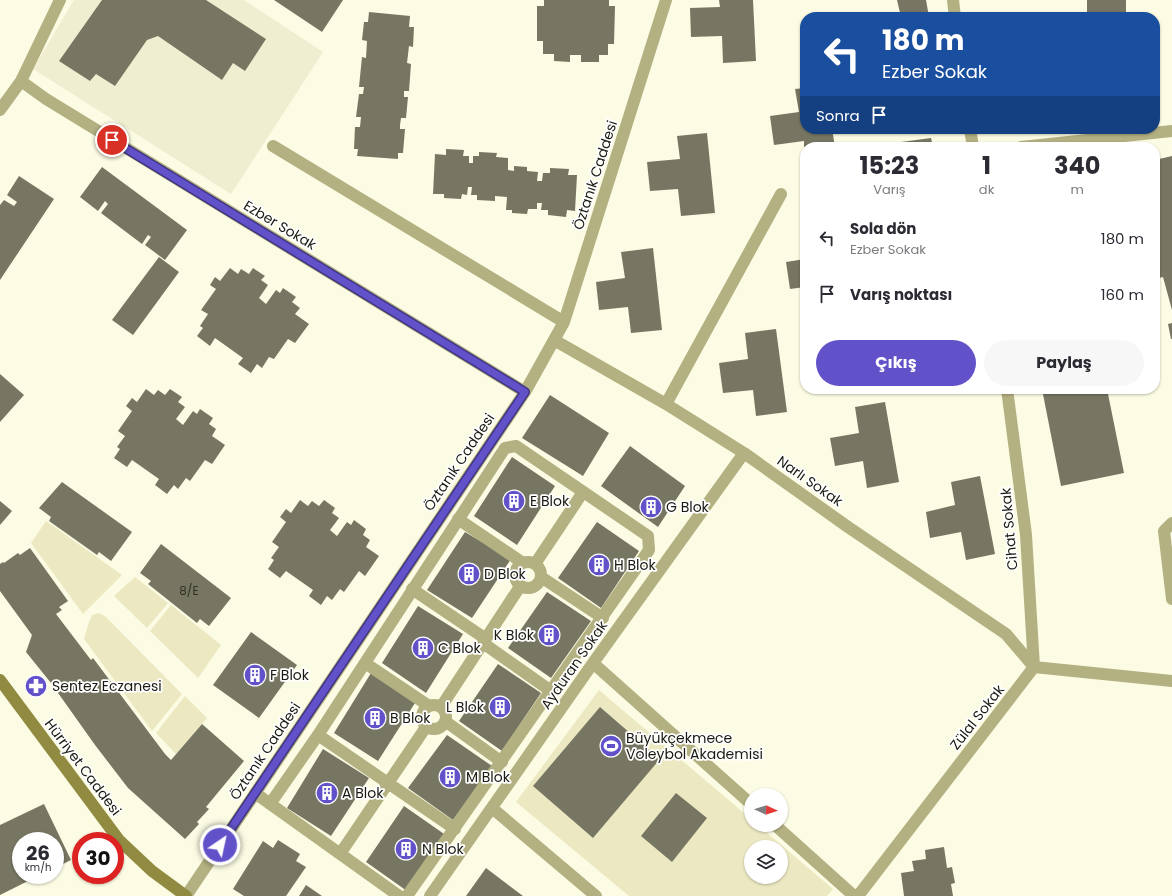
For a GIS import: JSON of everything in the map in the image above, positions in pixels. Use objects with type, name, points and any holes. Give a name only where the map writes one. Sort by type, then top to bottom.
[{"type":"main road","name":"Hürriyet Caddesi","points":[[0,680],[119,840],[152,871],[186,896]]},
{"type":"street","points":[[0,110],[21,82],[60,0]]},
{"type":"street","name":"Öztanık Caddesi","points":[[186,896],[525,392],[564,322],[666,0]]},
{"type":"street","points":[[953,0],[954,12]]},
{"type":"street","name":"Ezber Sokak","points":[[21,82],[46,99],[525,392]]},
{"type":"street","points":[[1160,132],[1172,131]]},
{"type":"street","points":[[1068,142],[1144,134]]},
{"type":"street","points":[[273,146],[564,322]]},
{"type":"street","points":[[666,404],[781,194]]},
{"type":"street","name":"Narlı Sokak","points":[[554,340],[666,404],[744,453],[848,527],[1006,634],[1034,667]]},
{"type":"street","name":"Cihat Sokak","points":[[1008,394],[1026,535],[1034,667]]},
{"type":"street","points":[[270,804],[318,735],[505,448],[516,446],[648,536],[649,550],[603,618],[407,896]]},
{"type":"street","name":"Ayduran Sokak","points":[[430,896],[593,663],[744,453]]},
{"type":"street","points":[[458,519],[529,563],[539,568],[541,577],[537,584],[533,587],[524,587],[517,582],[515,574],[518,567],[529,563],[583,492]]},
{"type":"street","points":[[1172,523],[1164,531],[1172,600]]},
{"type":"street","points":[[541,577],[603,618]]},
{"type":"street","points":[[364,663],[435,706],[445,714],[445,722],[436,729],[426,727],[423,723],[422,715],[425,708],[435,706],[484,641],[521,585]]},
{"type":"street","points":[[412,589],[551,691]]},
{"type":"street","points":[[593,663],[744,798]]},
{"type":"street","points":[[1034,667],[1172,681]]},
{"type":"street","name":"Zülal Sokak","points":[[858,896],[1034,667]]},
{"type":"street","points":[[445,722],[502,762]]},
{"type":"street","points":[[340,854],[426,727]]},
{"type":"street","points":[[318,735],[455,829]]},
{"type":"street","points":[[254,793],[399,896]]},
{"type":"street","points":[[492,808],[596,896]]},
{"type":"street","points":[[783,832],[854,896]]},
{"type":"shaded area","points":[[74,0],[244,0],[323,52],[231,194],[33,69]]},
{"type":"shaded area","points":[[46,521],[122,575],[83,614],[31,543]]},
{"type":"shaded area","points":[[135,577],[168,603],[147,628],[114,596]]},
{"type":"shaded area","points":[[171,605],[221,645],[198,678],[150,631]]},
{"type":"shaded area","points":[[99,613],[106,617],[182,694],[152,731],[84,639],[92,615]]},
{"type":"shaded area","name":"Büyükçekmece Voleybol Akademisi","points":[[599,690],[744,813],[744,832],[766,832],[776,840],[744,840],[744,884],[788,884],[788,851],[833,889],[827,896],[629,896],[516,802]]},
{"type":"shaded area","points":[[185,696],[207,718],[176,754],[156,733]]},
{"type":"building","points":[[102,0],[206,0],[266,39],[245,71],[233,63],[222,80],[158,36],[147,40],[115,86],[96,74],[90,81],[59,61]]},
{"type":"building","points":[[274,0],[343,0],[322,32]]},
{"type":"building","points":[[544,0],[609,0],[609,6],[615,6],[614,44],[608,44],[608,55],[599,55],[599,62],[581,62],[581,55],[570,55],[570,62],[554,61],[554,54],[543,54],[543,41],[537,41],[537,6],[544,6]]},
{"type":"building","points":[[719,0],[753,0],[756,61],[723,63],[722,36],[691,37],[690,8],[720,7]]},
{"type":"building","points":[[897,0],[926,0],[928,12],[900,12]]},
{"type":"building","points":[[1087,0],[1126,0],[1126,12],[1087,12]]},
{"type":"building","points":[[369,12],[410,16],[409,27],[414,27],[413,47],[409,46],[407,63],[411,64],[409,91],[404,91],[404,97],[408,97],[406,118],[401,118],[400,125],[400,129],[405,129],[403,153],[398,153],[398,159],[357,156],[358,149],[354,149],[355,127],[360,127],[361,117],[356,117],[359,94],[363,94],[364,87],[359,87],[362,57],[366,58],[367,41],[362,40],[364,22],[368,22]]},
{"type":"building","points":[[800,88],[800,134],[833,134],[834,142],[804,141],[774,145],[770,116],[799,112],[795,89]]},
{"type":"building","points":[[707,133],[715,213],[681,216],[678,189],[650,191],[647,162],[680,159],[677,136]]},
{"type":"building","points":[[931,138],[932,142],[901,142]]},
{"type":"building","points":[[446,149],[464,150],[463,156],[469,156],[469,163],[473,163],[473,156],[479,156],[479,152],[497,153],[496,157],[508,158],[508,170],[514,171],[514,166],[527,167],[527,171],[538,172],[537,181],[542,181],[543,173],[550,173],[550,168],[569,169],[568,175],[577,175],[575,211],[567,210],[566,217],[548,215],[548,210],[541,210],[542,203],[537,203],[537,209],[528,209],[527,214],[512,213],[512,210],[506,210],[507,197],[495,196],[495,201],[477,200],[477,195],[471,195],[472,187],[468,187],[467,195],[462,194],[461,199],[444,198],[444,194],[433,194],[435,154],[446,155]]},
{"type":"building","points":[[1172,156],[1172,310],[1163,277],[1160,278],[1160,159]]},
{"type":"building","points":[[102,167],[187,230],[165,260],[145,245],[151,237],[148,235],[142,244],[101,213],[108,204],[105,201],[98,211],[80,197]]},
{"type":"building","points":[[19,176],[54,199],[0,280],[0,205],[4,200],[14,206],[17,202],[7,195]]},
{"type":"building","points":[[653,248],[662,330],[631,333],[628,307],[599,310],[596,282],[625,278],[621,252]]},
{"type":"building","points":[[159,257],[179,272],[133,335],[112,320]]},
{"type":"building","points":[[800,260],[800,288],[790,289],[786,262]]},
{"type":"building","points":[[230,268],[238,274],[241,269],[249,274],[253,268],[265,276],[261,280],[268,285],[259,298],[266,304],[276,290],[280,293],[283,288],[296,297],[292,302],[300,308],[295,314],[309,324],[295,343],[288,339],[274,359],[269,357],[262,368],[257,364],[251,373],[238,364],[243,358],[215,338],[210,346],[197,336],[203,328],[200,326],[208,314],[201,310],[216,289],[210,285],[215,277],[220,281]]},
{"type":"building","points":[[1172,323],[1172,339],[1171,339],[1168,324]]},
{"type":"building","points":[[776,329],[787,412],[756,416],[753,390],[723,393],[719,363],[748,359],[745,333]]},
{"type":"building","points":[[0,374],[24,395],[0,422]]},
{"type":"building","points":[[146,389],[154,395],[158,390],[165,395],[170,389],[182,397],[178,402],[185,407],[176,419],[183,425],[193,411],[197,414],[200,409],[213,418],[209,424],[216,429],[212,436],[225,445],[212,464],[205,460],[190,481],[186,478],[178,489],[174,485],[167,494],[155,485],[159,479],[132,460],[127,467],[114,458],[120,449],[117,447],[125,436],[118,431],[132,411],[126,406],[132,398],[137,402]]},
{"type":"building","points":[[1043,394],[1108,394],[1124,473],[1061,486]]},
{"type":"building","points":[[550,395],[609,433],[583,476],[522,438]]},
{"type":"building","points":[[885,402],[899,482],[867,488],[863,461],[835,466],[830,438],[859,433],[855,407]]},
{"type":"building","name":"G Blok","points":[[630,446],[685,486],[658,527],[601,486]]},
{"type":"building","name":"E Blok","points":[[512,457],[555,486],[517,545],[474,516]]},
{"type":"building","points":[[980,476],[995,554],[966,560],[961,532],[930,538],[926,512],[955,505],[951,482]]},
{"type":"building","points":[[62,482],[132,532],[111,561],[99,552],[97,555],[49,521],[51,517],[39,508]]},
{"type":"building","points":[[300,500],[308,506],[312,501],[319,506],[324,500],[335,508],[332,513],[339,518],[330,530],[337,536],[347,522],[351,525],[354,520],[366,529],[363,535],[370,540],[366,547],[379,556],[365,576],[359,571],[344,592],[340,589],[332,600],[327,596],[321,605],[309,596],[313,590],[286,571],[280,578],[268,569],[274,560],[271,558],[279,547],[272,542],[286,522],[280,517],[286,509],[291,513]]},
{"type":"building","points":[[0,501],[12,511],[0,525]]},
{"type":"building","name":"H Blok","points":[[597,522],[639,551],[601,608],[558,578]]},
{"type":"building","name":"D Blok","points":[[465,532],[511,559],[472,618],[427,590]]},
{"type":"building","points":[[161,544],[231,598],[209,626],[200,619],[197,623],[148,584],[151,581],[140,573]]},
{"type":"building","points":[[30,548],[68,601],[59,607],[62,610],[56,614],[91,660],[93,658],[171,760],[202,724],[244,761],[206,807],[209,809],[197,822],[199,824],[185,839],[128,788],[51,683],[26,652],[32,635],[0,591],[0,564],[3,562],[4,563],[18,553],[20,555]]},
{"type":"building","name":"K Blok","points":[[547,592],[591,621],[551,678],[508,648]]},
{"type":"building","name":"C Blok","points":[[418,606],[463,634],[426,693],[382,663]]},
{"type":"building","name":"F Blok","points":[[251,632],[297,665],[259,718],[213,685]]},
{"type":"building","name":"L Blok","points":[[498,664],[541,693],[502,751],[459,721]]},
{"type":"building","name":"B Blok","points":[[371,673],[415,703],[378,761],[334,733]]},
{"type":"building","points":[[600,707],[660,759],[593,838],[533,786]]},
{"type":"building","name":"M Blok","points":[[447,735],[492,766],[453,820],[408,788]]},
{"type":"building","name":"A Blok","points":[[323,749],[369,778],[331,836],[287,808]]},
{"type":"building","points":[[676,793],[707,818],[672,862],[641,836]]},
{"type":"building","points":[[44,804],[58,832],[12,832],[12,884],[22,884],[0,895],[0,825]]},
{"type":"building","name":"N Blok","points":[[404,806],[447,836],[407,891],[366,862]]},
{"type":"building","points":[[278,840],[300,854],[296,861],[306,867],[286,896],[244,896],[233,889],[263,841],[273,848]]},
{"type":"building","points":[[64,845],[71,860],[64,864]]},
{"type":"building","points":[[944,847],[947,868],[952,867],[955,883],[951,884],[953,896],[904,896],[901,873],[914,871],[912,861],[926,859],[925,850]]},
{"type":"building","points":[[486,868],[523,896],[466,896]]},
{"type":"building","points":[[306,885],[322,896],[299,896]]},
{"type":"place","name":"E Blok","points":[[514,501]]},
{"type":"place","name":"G Blok","points":[[651,507]]},
{"type":"place","name":"H Blok","points":[[599,565]]},
{"type":"place","name":"D Blok","points":[[469,574]]},
{"type":"place","name":"K Blok","points":[[549,635]]},
{"type":"place","name":"C Blok","points":[[423,648]]},
{"type":"place","name":"F Blok","points":[[255,675]]},
{"type":"place","name":"Sentez Eczanesi","points":[[36,686]]},
{"type":"place","name":"L Blok","points":[[500,707]]},
{"type":"place","name":"B Blok","points":[[375,718]]},
{"type":"place","name":"Büyükçekmece Voleybol Akademisi","points":[[611,746]]},
{"type":"place","name":"M Blok","points":[[450,777]]},
{"type":"place","name":"A Blok","points":[[327,793]]},
{"type":"place","name":"N Blok","points":[[406,849]]},
{"type":"route","points":[[112,140],[525,392],[220,845]]}]
